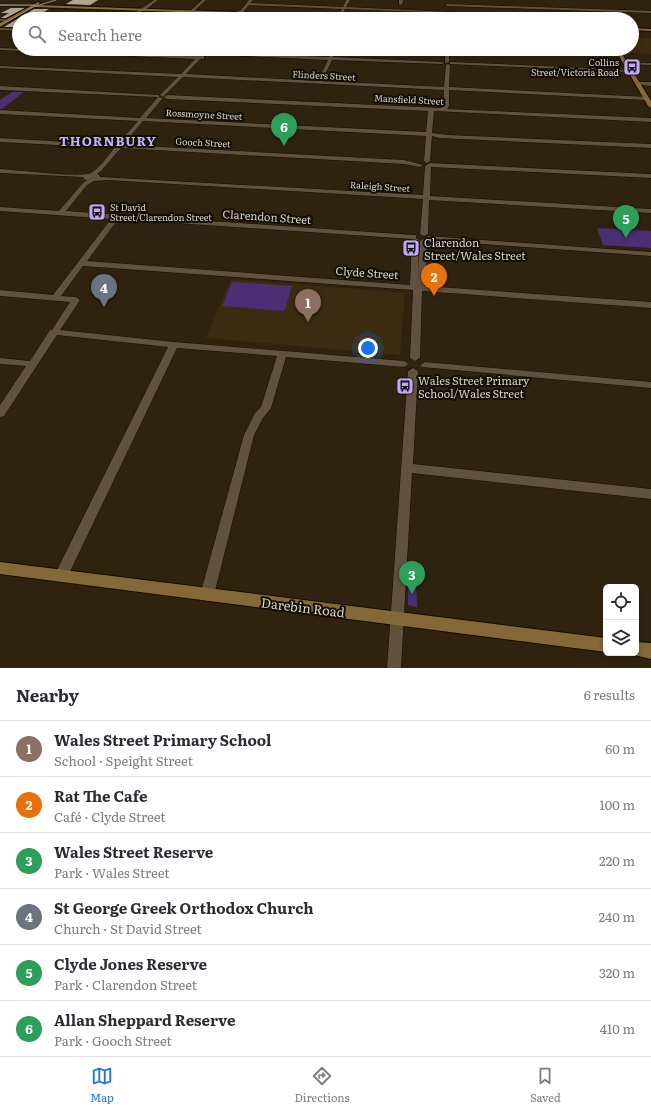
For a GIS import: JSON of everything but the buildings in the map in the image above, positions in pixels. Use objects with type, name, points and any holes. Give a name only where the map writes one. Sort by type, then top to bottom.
[{"type":"street","points":[[138,12],[156,0]]},
{"type":"street","points":[[0,5],[191,12],[204,0]]},
{"type":"street","points":[[240,12],[251,0]]},
{"type":"street","points":[[341,12],[348,0]]},
{"type":"street","points":[[23,12],[42,1]]},
{"type":"street","points":[[33,6],[48,2]]},
{"type":"street","points":[[247,4],[448,12],[447,2],[651,12]]},
{"type":"street","points":[[0,25],[12,18]]},
{"type":"street","points":[[0,20],[9,20]]},
{"type":"street","points":[[639,29],[651,30]]},
{"type":"street","points":[[0,30],[12,30]]},
{"type":"street","points":[[0,48],[12,48]]},
{"type":"street","points":[[61,213],[162,96],[184,76],[202,56]]},
{"type":"street","points":[[281,56],[630,71]]},
{"type":"street","points":[[446,109],[447,56]]},
{"type":"street","points":[[621,56],[651,106]]},
{"type":"street","points":[[319,83],[331,58]]},
{"type":"street","points":[[625,63],[651,64]]},
{"type":"street","name":"Flinders Street","points":[[0,67],[646,98]]},
{"type":"street","points":[[637,83],[651,84]]},
{"type":"street","name":"Mansfield Street","points":[[0,88],[651,120]]},
{"type":"street","points":[[415,358],[417,288],[428,109]]},
{"type":"street","name":"Rossmoyne Street","points":[[0,112],[651,146]]},
{"type":"street","name":"Gooch Street","points":[[0,140],[651,176]]},
{"type":"street","name":"Raleigh Street","points":[[0,171],[651,211]]},
{"type":"street","name":"Clarendon Street","points":[[0,209],[651,254]]},
{"type":"street","points":[[54,298],[116,217]]},
{"type":"street","name":"Clyde Street","points":[[81,263],[651,305]]},
{"type":"street","points":[[0,293],[76,300],[53,332],[34,364],[0,413]]},
{"type":"street","points":[[53,332],[174,345],[282,354],[420,370],[425,365]]},
{"type":"street","points":[[61,576],[174,345]]},
{"type":"street","points":[[207,595],[249,435],[259,416],[266,408],[282,354]]},
{"type":"street","points":[[394,668],[407,468],[407,359],[415,358],[421,360],[425,365],[651,385]]},
{"type":"street","points":[[0,361],[34,364]]},
{"type":"street","points":[[407,468],[651,494]]},
{"type":"street","name":"Darebin Road","points":[[0,568],[603,645]]},
{"type":"street","points":[[639,649],[651,650]]},
{"type":"shaded area","points":[[639,38],[651,38],[651,54],[639,54]]},
{"type":"shaded area","points":[[12,92],[24,92],[0,109],[0,100]]},
{"type":"shaded area","points":[[597,228],[651,231],[651,248],[603,245]]},
{"type":"shaded area","points":[[231,279],[405,293],[400,355],[206,338]]},
{"type":"shaded area","points":[[232,282],[292,286],[285,310],[283,311],[222,306]]},
{"type":"shaded area","points":[[408,582],[416,582],[417,607],[408,605]]},
{"type":"tram line","points":[[24,12],[33,7],[56,0]]},
{"type":"tram line","points":[[0,5],[35,5]]},
{"type":"tram line","points":[[0,26],[12,19]]},
{"type":"place","name":"Collins Street/Victoria Road","points":[[632,67]]},
{"type":"place","name":"Allan Sheppard Reserve","points":[[284,146]]},
{"type":"place","name":"St David Street/Clarendon Street","points":[[97,212]]},
{"type":"place","name":"Clyde Jones Reserve","points":[[626,238]]},
{"type":"place","name":"Clarendon Street/Wales Street","points":[[411,248]]},
{"type":"place","name":"Rat The Cafe","points":[[434,296]]},
{"type":"place","name":"St George Greek Orthodox Church","points":[[104,307]]},
{"type":"place","name":"Wales Street Primary School","points":[[308,322]]},
{"type":"place","name":"Wales Street Primary School/Wales Street","points":[[405,386]]},
{"type":"place","name":"Wales Street Reserve","points":[[412,594]]},
{"type":"district","name":"THORNBURY","points":[[108,140]]}]
